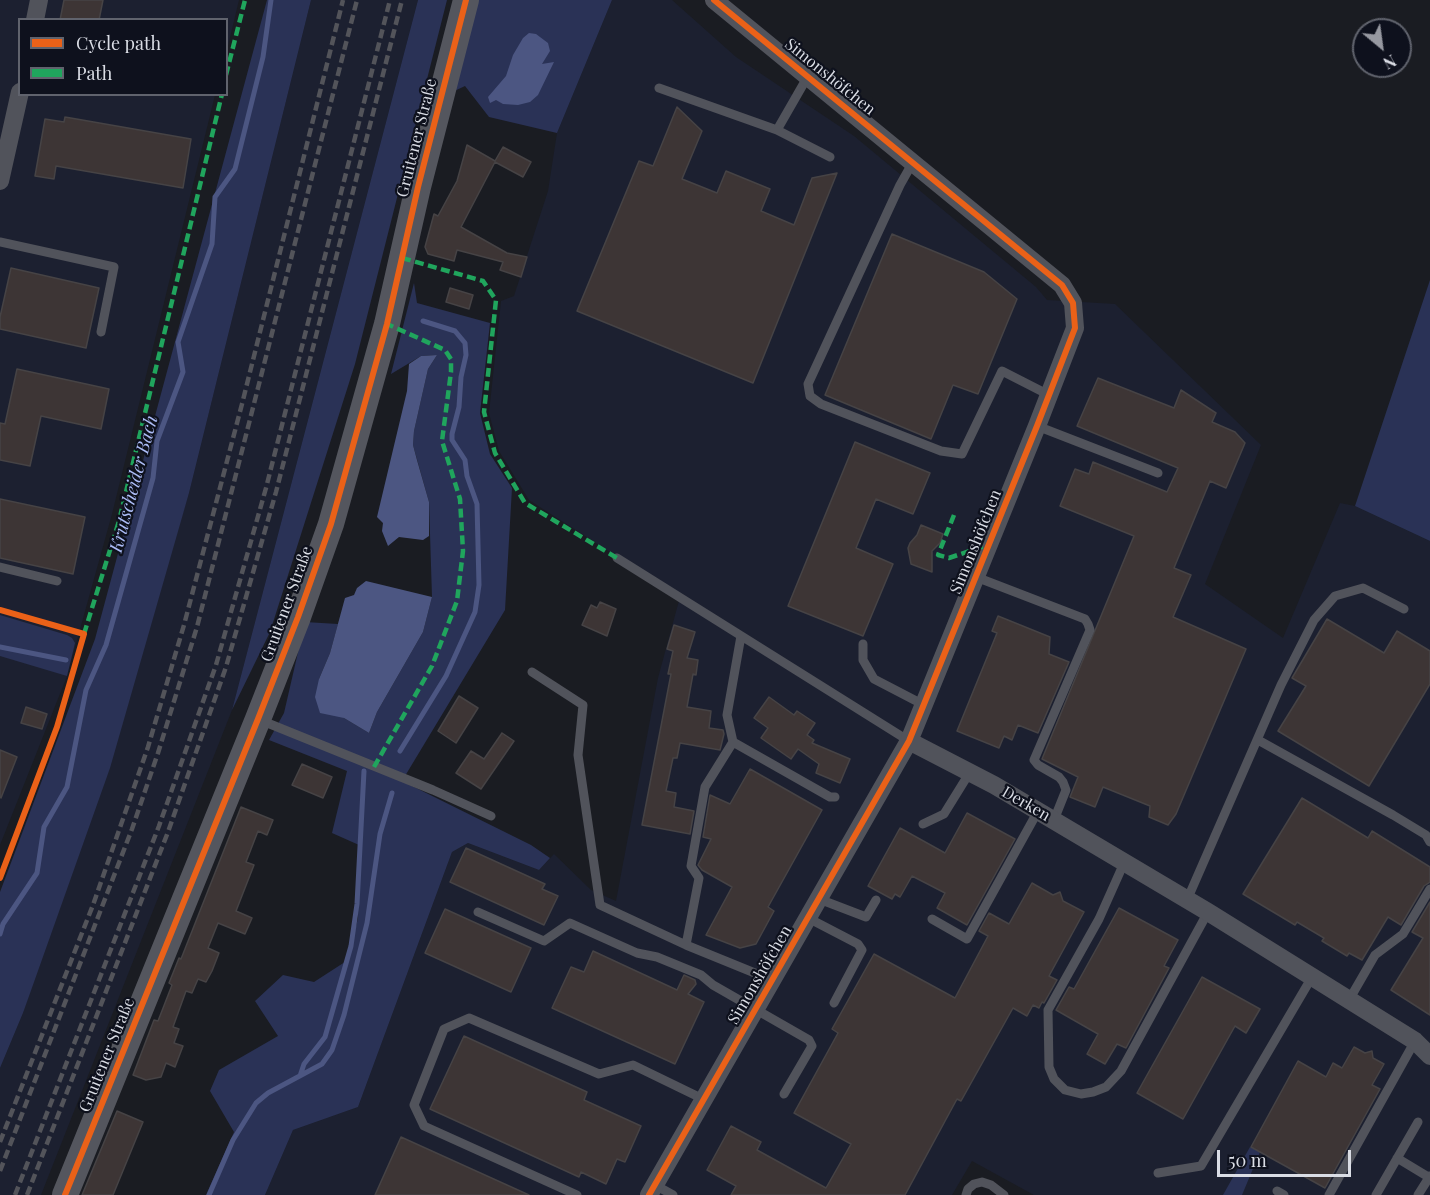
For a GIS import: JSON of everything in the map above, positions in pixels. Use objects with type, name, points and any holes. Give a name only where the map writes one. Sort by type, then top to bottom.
[{"type":"street","points":[[35,18],[39,0]]},
{"type":"street","name":"Gruitener Straße","points":[[65,1195],[258,719],[331,524],[387,324],[418,187],[466,0]]},
{"type":"street","name":"Simonshöfchen","points":[[652,1190],[909,741],[1075,328],[1073,303],[1062,285],[714,0]]},
{"type":"street","points":[[0,181],[19,96]]},
{"type":"street","name":"Derken","points":[[909,741],[1046,815],[1208,912],[1426,1050]]},
{"type":"lane","points":[[777,130],[808,76]]},
{"type":"lane","points":[[659,88],[777,130],[830,157]]},
{"type":"lane","points":[[913,162],[900,185],[808,384],[810,396],[821,404],[941,451],[962,454],[1002,371],[1049,395]]},
{"type":"lane","points":[[0,242],[114,267],[101,332]]},
{"type":"lane","points":[[1037,426],[1158,473]]},
{"type":"lane","name":"Derken","points":[[617,558],[909,741]]},
{"type":"lane","points":[[0,567],[57,581]]},
{"type":"lane","points":[[932,919],[967,939],[1046,815],[1066,790],[1059,777],[1038,765],[1034,760],[1090,630],[1085,618],[976,577]]},
{"type":"lane","points":[[1187,900],[1281,685],[1314,620],[1335,596],[1363,588],[1404,609]]},
{"type":"lane","points":[[686,945],[699,879],[691,866],[705,787],[733,742],[727,715],[741,636]]},
{"type":"lane","points":[[863,644],[863,660],[874,679],[924,705]]},
{"type":"lane","points":[[532,672],[583,705],[578,755],[600,905],[686,945],[772,980]]},
{"type":"lane","points":[[258,719],[433,790],[490,816]]},
{"type":"lane","points":[[1258,740],[1393,815],[1426,835],[1430,842]]},
{"type":"lane","points":[[733,742],[831,797],[835,797]]},
{"type":"lane","points":[[923,824],[944,814],[970,772]]},
{"type":"lane","points":[[1124,863],[1100,919],[1048,1010],[1049,1067],[1054,1079],[1065,1090],[1080,1094],[1093,1092],[1106,1087],[1121,1071],[1208,912]]},
{"type":"lane","points":[[1349,1000],[1376,956],[1403,934],[1430,889]]},
{"type":"lane","points":[[819,899],[866,917],[876,900]]},
{"type":"lane","points":[[478,912],[544,941],[570,923],[637,953],[657,957],[701,975],[713,985],[809,1040],[812,1046],[784,1094]]},
{"type":"lane","points":[[808,918],[858,944],[862,950],[834,1003]]},
{"type":"lane","points":[[1158,1173],[1201,1166],[1312,977]]},
{"type":"lane","points":[[577,1195],[424,1126],[414,1105],[444,1029],[469,1017],[599,1074],[633,1065],[704,1099]]},
{"type":"lane","points":[[1329,1195],[1426,1050]]},
{"type":"lane","points":[[1376,1195],[1418,1122]]},
{"type":"lane","points":[[1397,1158],[1430,1177],[1418,1195]]},
{"type":"lane","points":[[966,1195],[968,1189],[974,1184],[982,1182],[991,1185],[1004,1195]]},
{"type":"lane","points":[[652,1190],[673,1195]]},
{"type":"shaded area","points":[[0,0],[239,0],[228,46],[228,18],[18,18],[18,96],[215,96],[112,514],[67,676],[0,845]]},
{"type":"shaded area","points":[[267,0],[311,0],[189,493],[110,768],[23,1013],[0,1068],[0,892],[95,639]]},
{"type":"shaded area","points":[[311,0],[418,0],[232,710],[41,1195],[0,1195],[0,1068],[23,1013],[189,493]]},
{"type":"shaded area","points":[[418,0],[447,0],[355,364],[270,632],[232,710]]},
{"type":"shaded area","points":[[473,0],[612,0],[557,133],[489,117],[465,86],[448,94]]},
{"type":"shaded area","points":[[612,0],[672,0],[736,57],[854,136],[1036,287],[1047,300],[1115,304],[1261,445],[1205,584],[1283,638],[1340,503],[1355,506],[1430,541],[1430,1195],[1034,1195],[972,1161],[952,1195],[265,1195],[293,1130],[358,1107],[452,852],[468,843],[539,870],[554,854],[591,890],[616,901],[658,678],[680,597],[529,500],[499,451],[489,413],[501,301],[514,296],[548,191],[557,133]]},
{"type":"shaded area","points":[[529,33],[536,34],[548,43],[550,51],[542,64],[554,62],[538,95],[530,102],[518,105],[503,104],[496,100],[490,103],[488,97],[506,76],[513,55],[523,38]]},
{"type":"shaded area","points":[[1430,280],[1430,541],[1355,506]]},
{"type":"shaded area","points":[[414,283],[417,303],[490,323],[480,413],[490,454],[512,488],[505,610],[402,781],[531,845],[550,858],[539,870],[468,843],[452,852],[358,1107],[293,1130],[265,1195],[206,1195],[234,1132],[210,1091],[219,1070],[278,1036],[255,1001],[283,975],[314,982],[348,960],[358,918],[359,845],[332,833],[347,771],[269,740],[284,713],[305,622],[338,624],[330,653],[319,679],[344,718],[369,733],[377,712],[423,632],[432,597],[429,502],[413,445],[428,369],[437,355],[421,356],[391,374]]},
{"type":"shaded area","points":[[437,355],[428,369],[413,445],[429,502],[429,536],[423,540],[399,537],[388,546],[382,531],[383,523],[377,517],[407,391],[409,364],[421,356]]},
{"type":"shaded area","points":[[366,581],[432,597],[423,632],[377,712],[369,733],[344,718],[320,713],[315,697],[345,598],[354,595],[357,588]]},
{"type":"shaded area","points":[[0,615],[72,638],[75,643],[67,676],[0,656]]},
{"type":"shaded area","points":[[1250,1147],[1260,1152],[1242,1195],[1223,1195]]},
{"type":"building","points":[[64,0],[103,0],[99,18],[60,18]]},
{"type":"building","points":[[677,107],[702,131],[682,179],[717,193],[726,171],[770,189],[761,211],[794,225],[812,178],[837,173],[753,383],[577,311],[639,161],[653,166]]},
{"type":"building","points":[[65,117],[191,139],[183,188],[56,166],[54,179],[35,176],[45,119],[64,122]]},
{"type":"building","points":[[467,145],[495,161],[503,147],[531,162],[523,177],[495,162],[461,227],[507,253],[527,257],[521,277],[500,270],[503,262],[457,250],[454,261],[428,254],[425,247],[434,214],[438,216],[457,181]]},
{"type":"building","points":[[892,234],[984,272],[1017,299],[978,394],[953,385],[931,439],[825,395]]},
{"type":"building","points":[[11,268],[99,288],[86,348],[0,329],[0,317]]},
{"type":"building","points":[[450,288],[473,295],[469,309],[446,302]]},
{"type":"building","points":[[17,369],[109,389],[101,429],[41,416],[30,466],[0,460],[0,423],[5,424]]},
{"type":"building","points":[[1098,378],[1174,408],[1181,390],[1216,413],[1212,422],[1235,432],[1245,443],[1226,488],[1210,481],[1174,568],[1191,575],[1173,617],[1246,649],[1176,814],[1168,825],[1149,817],[1150,806],[1103,787],[1095,807],[1070,797],[1078,777],[1042,759],[1134,536],[1060,506],[1075,469],[1089,474],[1093,462],[1167,492],[1178,468],[1077,426]]},
{"type":"building","points":[[855,442],[930,473],[913,514],[876,499],[856,548],[893,564],[863,636],[788,606]]},
{"type":"building","points":[[0,499],[85,517],[73,574],[0,558]]},
{"type":"building","points":[[921,525],[943,534],[940,543],[932,551],[932,572],[911,564],[908,548]]},
{"type":"building","points":[[600,602],[616,609],[607,636],[582,625],[591,605],[597,608]]},
{"type":"building","points":[[998,616],[1050,637],[1049,654],[1069,662],[1038,733],[1018,725],[1012,740],[1004,736],[999,748],[957,731],[997,633],[992,631]]},
{"type":"building","points":[[1327,619],[1384,653],[1397,631],[1430,651],[1430,684],[1369,786],[1278,731],[1306,686],[1292,678]]},
{"type":"building","points":[[674,625],[695,632],[687,658],[698,660],[687,707],[711,711],[709,728],[723,730],[724,734],[720,750],[680,743],[677,758],[673,758],[666,791],[676,793],[674,807],[694,811],[690,834],[642,825],[671,674],[668,674],[673,651],[667,649]]},
{"type":"building","points":[[459,696],[478,708],[456,743],[438,731]]},
{"type":"building","points":[[769,697],[794,715],[797,711],[815,723],[807,735],[814,740],[812,743],[850,759],[840,783],[816,773],[819,764],[798,749],[791,759],[761,738],[768,728],[754,718]]},
{"type":"building","points":[[26,707],[47,714],[42,729],[21,723]]},
{"type":"building","points":[[502,733],[514,741],[481,789],[456,773],[471,751],[484,759]]},
{"type":"building","points":[[0,750],[17,757],[1,798],[0,797]]},
{"type":"building","points":[[302,764],[332,777],[323,798],[292,785]]},
{"type":"building","points":[[750,769],[822,810],[768,907],[774,911],[756,944],[740,948],[706,935],[732,887],[702,870],[698,865],[711,839],[703,837],[710,795],[730,804]]},
{"type":"building","points":[[1302,798],[1368,838],[1372,831],[1430,867],[1430,882],[1424,886],[1401,925],[1388,917],[1362,960],[1349,953],[1347,956],[1322,941],[1324,938],[1297,922],[1295,925],[1243,894]]},
{"type":"building","points":[[241,807],[273,820],[267,835],[258,831],[246,862],[254,865],[236,911],[252,918],[245,934],[218,923],[208,948],[219,953],[212,971],[206,982],[198,979],[192,993],[186,991],[173,1027],[179,1029],[174,1043],[183,1046],[175,1067],[166,1063],[161,1077],[146,1080],[133,1075],[154,1020],[158,1021],[172,985],[169,983],[179,958],[181,959]]},
{"type":"building","points":[[967,813],[1015,839],[967,925],[937,908],[945,893],[912,876],[900,897],[895,894],[892,899],[868,886],[900,828],[945,853]]},
{"type":"building","points":[[466,848],[545,884],[542,889],[558,896],[544,925],[450,882]]},
{"type":"building","points":[[1032,883],[1053,895],[1060,892],[1063,901],[1084,912],[1049,976],[1057,980],[1044,1003],[1042,1002],[1039,1008],[1033,1005],[1027,1016],[1013,1008],[961,1101],[957,1099],[905,1195],[731,1195],[736,1186],[707,1170],[731,1126],[761,1142],[757,1150],[826,1188],[851,1144],[794,1113],[838,1033],[832,1029],[874,954],[955,998],[988,936],[979,931],[989,913],[1009,924]]},
{"type":"building","points":[[1430,902],[1430,1015],[1391,990],[1423,938],[1412,932]]},
{"type":"building","points":[[1119,908],[1178,940],[1164,966],[1169,968],[1126,1048],[1117,1044],[1105,1064],[1087,1054],[1098,1034],[1056,1010],[1069,987],[1074,989]]},
{"type":"building","points":[[445,909],[531,948],[511,992],[425,953]]},
{"type":"building","points":[[593,951],[677,990],[684,975],[695,980],[696,984],[688,994],[704,1002],[675,1064],[552,1008],[571,967],[584,972]]},
{"type":"building","points":[[1202,977],[1260,1009],[1246,1033],[1235,1026],[1183,1119],[1137,1093]]},
{"type":"building","points":[[464,1036],[587,1092],[584,1100],[641,1126],[625,1162],[617,1159],[606,1184],[581,1172],[579,1177],[430,1109]]},
{"type":"building","points":[[1354,1047],[1365,1053],[1372,1051],[1373,1058],[1384,1064],[1372,1085],[1380,1089],[1325,1188],[1251,1147],[1298,1061],[1326,1077],[1333,1063],[1342,1068]]},
{"type":"building","points":[[117,1111],[143,1122],[113,1195],[82,1195]]},
{"type":"building","points":[[401,1137],[529,1195],[375,1195]]},
{"type":"waterway","name":"Krutscheider Bach","points":[[0,934],[3,924],[37,873],[44,827],[67,787],[86,690],[106,645],[153,478],[157,441],[183,372],[178,342],[212,244],[215,197],[235,169],[263,57],[271,0]]},
{"type":"waterway","points":[[400,751],[446,676],[475,612],[479,585],[477,504],[467,476],[465,460],[452,440],[466,355],[465,343],[455,331],[423,321]]},
{"type":"waterway","points":[[0,647],[66,660]]},
{"type":"waterway","points":[[300,1076],[304,1064],[325,1037],[351,946],[357,904],[364,771]]},
{"type":"waterway","points":[[209,1195],[233,1140],[256,1103],[268,1093],[322,1064],[332,1050],[344,1015],[367,923],[380,834],[392,793]]},
{"type":"railway","points":[[0,1142],[93,905],[148,747],[184,625],[242,404],[343,0]]},
{"type":"railway","points":[[0,1171],[132,829],[197,627],[357,0]]},
{"type":"railway","points":[[15,1195],[159,826],[216,665],[266,488],[390,0]]},
{"type":"railway","points":[[27,1195],[168,832],[226,667],[276,492],[402,0]]},
{"type":"marked path","points":[[228,67],[245,0]]},
{"type":"marked path","points":[[84,634],[119,521],[222,96]]},
{"type":"marked path","points":[[402,258],[483,281],[496,300],[484,412],[495,453],[525,503],[617,558]]},
{"type":"marked path","points":[[374,767],[432,666],[457,601],[463,551],[460,499],[442,441],[451,359],[445,350],[387,324]]},
{"type":"marked path","points":[[954,515],[938,555],[949,558],[990,544]]},
{"type":"cycle path","points":[[65,1195],[258,719],[331,524],[387,324],[418,187],[466,0]]},
{"type":"cycle path","points":[[649,1195],[909,741],[1075,328],[1073,303],[1062,285],[714,0]]},
{"type":"cycle path","points":[[0,610],[84,634],[57,727],[0,878]]}]
